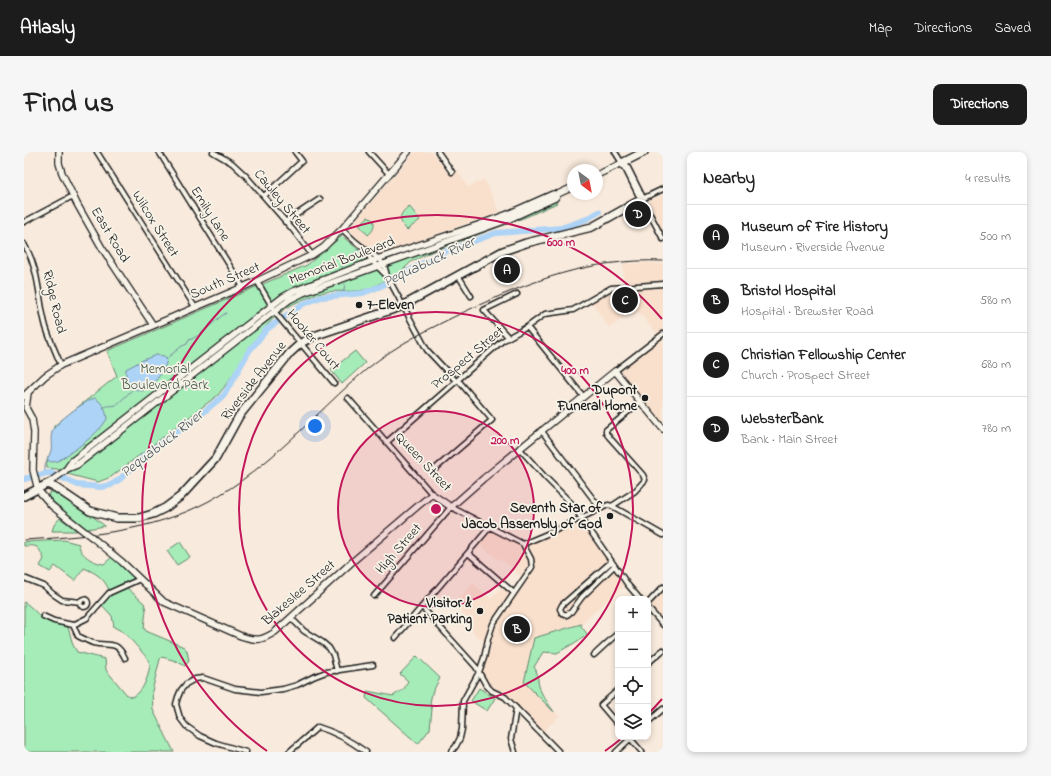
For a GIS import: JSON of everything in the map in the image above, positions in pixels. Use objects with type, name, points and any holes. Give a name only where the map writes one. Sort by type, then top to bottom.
[{"type":"highway","points":[[642,199],[627,169],[622,163],[644,152]]},
{"type":"highway","name":"Riverside Avenue","points":[[47,484],[64,493],[90,511],[117,518],[139,518],[165,508],[181,496],[216,458],[239,416],[290,354],[301,343],[314,336],[403,305],[503,251],[526,243],[592,227],[642,199]]},
{"type":"highway","points":[[24,496],[47,484]]},
{"type":"main road","name":"East Road","points":[[59,152],[59,163],[62,173],[73,196],[102,248],[154,325]]},
{"type":"main road","name":"South Street","points":[[24,396],[45,376],[61,365],[257,281],[312,255],[324,247],[342,229],[408,152]]},
{"type":"main road","points":[[603,172],[622,163]]},
{"type":"main road","name":"Memorial Boulevard","points":[[275,311],[283,297],[302,287],[380,258],[508,214],[553,194],[558,194],[567,190]]},
{"type":"main road","name":"Memorial Boulevard","points":[[47,484],[66,470],[77,465],[289,300],[304,293],[507,220],[555,198],[558,194]]},
{"type":"main road","points":[[615,371],[663,429]]},
{"type":"main road","name":"High Street","points":[[451,507],[541,430],[615,371]]},
{"type":"main road","points":[[29,391],[25,408],[32,419],[34,432],[33,470],[38,490]]},
{"type":"main road","name":"Blakeslee Street","points":[[38,490],[52,506],[112,553],[160,598],[169,604],[251,639],[259,640],[266,638],[291,618],[346,568],[432,494]]},
{"type":"main road","name":"Queen Street","points":[[432,494],[451,507]]},
{"type":"street","name":"Wilcox Street","points":[[98,152],[194,307]]},
{"type":"street","name":"Emily Lane","points":[[159,152],[243,287]]},
{"type":"street","name":"Cawley Street","points":[[213,152],[232,163],[242,171],[312,255]]},
{"type":"street","points":[[264,196],[302,161],[296,152]]},
{"type":"street","points":[[369,152],[389,174]]},
{"type":"street","points":[[438,152],[452,172]]},
{"type":"street","points":[[615,152],[622,163]]},
{"type":"street","name":"Riverside Avenue","points":[[642,199],[663,189]]},
{"type":"street","points":[[24,222],[73,196]]},
{"type":"street","points":[[285,222],[320,199]]},
{"type":"street","points":[[642,199],[663,239]]},
{"type":"street","points":[[342,229],[364,249],[380,258],[387,276],[427,350],[492,420],[435,469]]},
{"type":"street","name":"Ridge Road","points":[[24,244],[29,252],[37,274],[46,327],[61,365]]},
{"type":"street","points":[[364,249],[377,267],[387,276]]},
{"type":"street","points":[[458,275],[471,296]]},
{"type":"street","name":"Hooker Court","points":[[257,281],[275,311],[334,384]]},
{"type":"street","name":"Prospect Street","points":[[388,442],[508,337],[527,327],[545,314],[573,310],[611,288],[663,284]]},
{"type":"street","points":[[508,337],[484,310],[516,294]]},
{"type":"street","points":[[527,327],[583,396]]},
{"type":"street","name":"High Street","points":[[615,371],[663,334]]},
{"type":"street","name":"Queen Street","points":[[348,398],[432,494]]},
{"type":"street","points":[[612,506],[631,494],[645,480],[643,475],[609,437],[606,430],[640,402]]},
{"type":"street","points":[[541,430],[600,508]]},
{"type":"street","points":[[520,448],[545,477],[571,503],[611,562],[637,596]]},
{"type":"street","points":[[451,752],[460,738],[462,729],[463,701],[479,672],[493,624],[532,564],[523,544],[554,532],[608,505],[663,535]]},
{"type":"street","name":"High Street","points":[[374,596],[451,507]]},
{"type":"street","name":"Queen Street","points":[[451,507],[523,544]]},
{"type":"street","points":[[395,638],[490,527]]},
{"type":"street","points":[[468,554],[514,593]]},
{"type":"street","points":[[611,562],[562,605],[560,609],[562,613],[566,614],[571,612],[580,599],[614,566]]},
{"type":"street","points":[[24,578],[44,586],[62,600],[81,602],[86,600],[94,609]]},
{"type":"street","points":[[43,616],[54,621],[73,625],[87,618],[109,593],[140,579]]},
{"type":"street","points":[[651,600],[663,588]]},
{"type":"street","points":[[422,606],[479,672],[492,691],[505,697],[559,752]]},
{"type":"street","points":[[651,611],[663,625]]},
{"type":"street","points":[[291,618],[304,631],[329,648],[333,654],[337,671]]},
{"type":"street","points":[[73,625],[78,636],[93,643],[110,644],[116,646],[125,658]]},
{"type":"street","points":[[594,655],[615,636]]},
{"type":"street","points":[[651,660],[663,650]]},
{"type":"street","points":[[246,752],[216,743],[200,736],[186,726],[180,718],[176,704],[181,690],[186,684],[194,679],[203,678],[210,679],[235,689],[260,692],[283,689],[297,685],[313,676],[326,672],[373,665]]},
{"type":"street","points":[[615,693],[601,705],[615,721]]},
{"type":"street","points":[[515,752],[511,739],[516,708]]},
{"type":"street","points":[[651,719],[663,708]]},
{"type":"street","points":[[289,752],[318,727],[356,745],[366,752]]},
{"type":"street","points":[[616,752],[628,740]]},
{"type":"street","points":[[632,740],[642,752]]},
{"type":"shaded area","points":[[415,152],[432,152],[449,174],[457,170],[468,187],[484,179],[500,212],[380,254],[367,247],[351,232],[350,227]]},
{"type":"shaded area","points":[[663,195],[663,231],[648,201]]},
{"type":"shaded area","points":[[623,264],[663,264],[663,433],[612,370],[658,335],[639,312],[625,317],[609,328],[589,298],[610,286],[624,284]]},
{"type":"shaded area","points":[[581,521],[625,585],[581,624],[534,638],[524,682],[559,716],[543,732],[509,697],[497,691],[487,682],[482,673],[490,645],[474,634],[456,602],[473,583],[491,599],[506,583],[514,589],[522,577],[506,563],[496,558],[479,544],[491,530],[516,543],[521,548]]},
{"type":"shaded area","points":[[663,587],[663,618],[659,620],[651,611],[651,600]]},
{"type":"green space","name":"Memorial Boulevard Park","points":[[551,191],[557,203],[526,217],[431,252],[411,262],[399,274],[391,278],[389,275],[384,278],[384,281],[370,288],[357,291],[325,292],[293,304],[267,325],[256,338],[218,395],[111,477],[98,482],[71,475],[57,469],[47,468],[47,461],[52,449],[54,426],[117,376],[107,351],[307,265],[342,236],[364,254],[365,261],[502,213]]},
{"type":"green space","points":[[409,206],[420,220],[407,230],[400,218]]},
{"type":"green space","points":[[368,217],[373,220],[374,226],[373,230],[368,235],[359,225]]},
{"type":"green space","points":[[355,351],[365,363],[342,384],[331,370]]},
{"type":"green space","points":[[50,492],[56,492],[105,526],[87,529],[51,500],[48,496]]},
{"type":"green space","points":[[60,518],[77,531],[52,531],[54,525]]},
{"type":"green space","points":[[64,540],[79,544],[84,555],[96,562],[104,564],[112,557],[135,578],[109,590],[105,582],[99,576],[84,568],[75,581],[55,566],[50,572],[40,566],[44,559],[39,549],[35,546],[24,546],[24,542]]},
{"type":"green space","points":[[180,542],[190,557],[177,565],[167,551]]},
{"type":"green space","points":[[126,587],[144,603],[146,610],[144,628],[146,631],[184,647],[187,651],[189,661],[185,666],[176,661],[162,657],[160,659],[152,691],[153,710],[174,752],[24,752],[24,602],[46,621],[68,627],[73,645],[77,652],[105,659],[106,670],[127,695],[132,697],[142,689],[148,676],[150,663],[125,633],[114,627],[112,616],[102,605],[107,597]]},
{"type":"green space","points":[[581,624],[588,635],[557,653],[543,652],[534,667],[537,672],[541,693],[554,712],[524,682],[534,638]]},
{"type":"green space","points":[[417,656],[440,678],[432,693],[430,703],[432,709],[430,729],[418,744],[366,698],[367,691],[393,696],[404,689],[408,681],[400,674]]},
{"type":"green space","points":[[479,688],[495,698],[487,711],[471,701]]},
{"type":"water","points":[[156,355],[164,356],[167,360],[166,365],[158,378],[142,391],[131,387],[126,378],[126,369]]},
{"type":"water","points":[[95,398],[102,404],[106,413],[107,419],[103,425],[85,442],[58,461],[49,461],[47,459],[51,451],[51,436],[54,428],[71,412],[84,403]]},
{"type":"waterway","name":"Pequabuck River","points":[[24,479],[52,473],[78,485],[101,487],[111,485],[120,479],[145,455],[199,416],[224,395],[249,351],[267,329],[303,304],[321,297],[363,293],[381,286],[444,252],[496,233],[561,228],[587,219],[599,212]]},
{"type":"waterway","points":[[342,267],[343,263],[352,257],[358,249]]},
{"type":"waterway","points":[[343,295],[345,284]]},
{"type":"waterway","points":[[166,359],[226,313]]},
{"type":"waterway","points":[[103,408],[116,405],[134,388]]},
{"type":"waterway","points":[[45,473],[45,465],[48,460]]},
{"type":"railway","points":[[24,540],[72,537],[119,531],[165,520],[187,511],[209,501],[252,473],[378,360],[427,330],[490,300],[537,281],[610,263],[663,261]]},
{"type":"place","name":"WebsterBank","points":[[638,214]]},
{"type":"place","name":"Museum of Fire History","points":[[507,270]]},
{"type":"place","name":"Christian Fellowship Center","points":[[625,300]]},
{"type":"place","name":"7-Eleven","points":[[359,305]]},
{"type":"place","name":"Dupont Funeral Home","points":[[645,398]]},
{"type":"place","name":"Seventh Star of Jacob Assembly of God","points":[[610,516]]},
{"type":"place","name":"Visitor & Patient Parking","points":[[480,611]]},
{"type":"place","name":"Bristol Hospital","points":[[517,629]]}]
